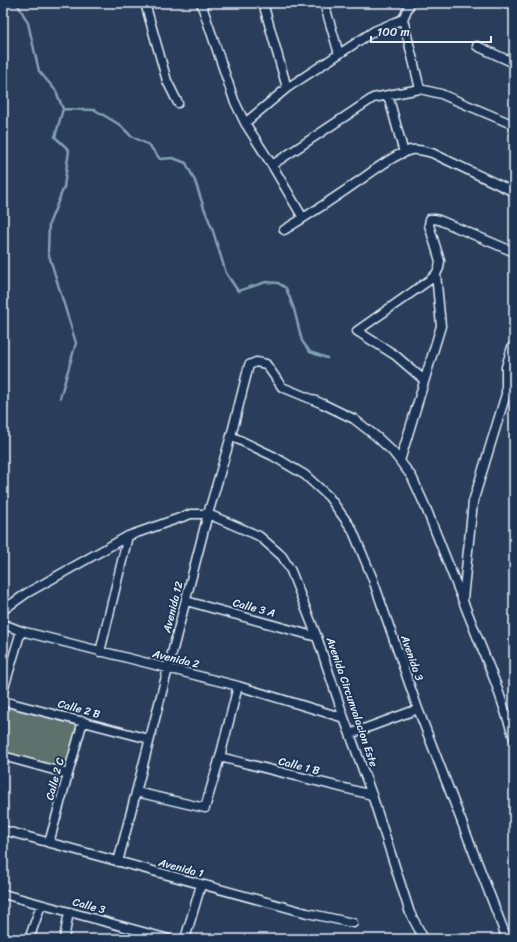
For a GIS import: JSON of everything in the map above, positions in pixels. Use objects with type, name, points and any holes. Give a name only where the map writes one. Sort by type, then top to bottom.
[{"type":"street","points":[[145,3],[167,81],[178,103]]},
{"type":"street","points":[[201,3],[234,100],[245,123],[304,218]]},
{"type":"street","points":[[263,3],[287,88]]},
{"type":"street","points":[[324,3],[339,54]]},
{"type":"street","points":[[245,123],[287,88],[374,31],[402,19],[410,3]]},
{"type":"street","points":[[402,19],[420,89]]},
{"type":"street","points":[[477,46],[514,63]]},
{"type":"street","points":[[272,165],[373,98],[420,89],[441,94],[514,125]]},
{"type":"street","points":[[388,95],[404,153]]},
{"type":"street","points":[[284,230],[383,165],[411,150],[421,150],[432,153],[514,192]]},
{"type":"street","points":[[424,380],[396,355],[357,331],[436,274],[440,261],[429,225],[430,219],[434,218],[514,252]]},
{"type":"street","points":[[436,274],[440,326],[400,461],[412,477],[426,508],[496,684],[514,738]]},
{"type":"street","points":[[462,600],[473,502],[506,394],[506,367],[514,344]]},
{"type":"street","name":"Avenida 12","points":[[118,862],[208,514],[231,436],[249,365],[256,362],[266,364],[282,387],[354,419],[377,437],[400,461]]},
{"type":"street","name":"Avenida 3","points":[[231,436],[273,456],[305,475],[329,497],[352,528],[372,577],[418,709],[507,939]]},
{"type":"street","points":[[3,610],[27,593],[128,536],[191,514],[208,514]]},
{"type":"street","name":"Avenida Circunvalacion Este","points":[[208,514],[259,536],[282,556],[291,571],[317,637],[372,795],[410,913],[424,939]]},
{"type":"street","points":[[100,652],[128,536]]},
{"type":"street","name":"Calle 3 A","points":[[186,601],[317,637]]},
{"type":"street","name":"Avenida 2","points":[[3,624],[21,631],[100,652],[238,686],[344,718]]},
{"type":"street","points":[[3,690],[21,631]]},
{"type":"street","points":[[136,792],[205,808],[238,686]]},
{"type":"street","name":"Calle 2 B","points":[[3,701],[149,739]]},
{"type":"street","points":[[350,734],[418,709]]},
{"type":"street","name":"Calle 2 C","points":[[49,843],[83,721]]},
{"type":"street","points":[[3,756],[68,774]]},
{"type":"street","name":"Calle 1 B","points":[[220,757],[372,795]]},
{"type":"street","name":"Avenida 1","points":[[3,830],[201,885],[353,924]]},
{"type":"street","points":[[185,939],[201,885]]},
{"type":"street","name":"Calle 3","points":[[3,894],[168,939]]},
{"type":"street","points":[[29,939],[41,904]]},
{"type":"street","points":[[64,939],[69,912]]},
{"type":"green space","points":[[4,707],[78,725],[67,769],[3,753]]},
{"type":"waterway","points":[[17,3],[28,23],[39,71],[56,91],[63,109],[55,137],[69,150],[64,187],[49,224],[48,252],[76,343],[60,398]]},
{"type":"waterway","points":[[63,109],[95,110],[120,125],[131,136],[149,145],[160,159],[173,158],[186,163],[195,181],[226,273],[238,291],[266,282],[278,283],[286,288],[294,309],[302,341],[310,352],[327,358]]}]
